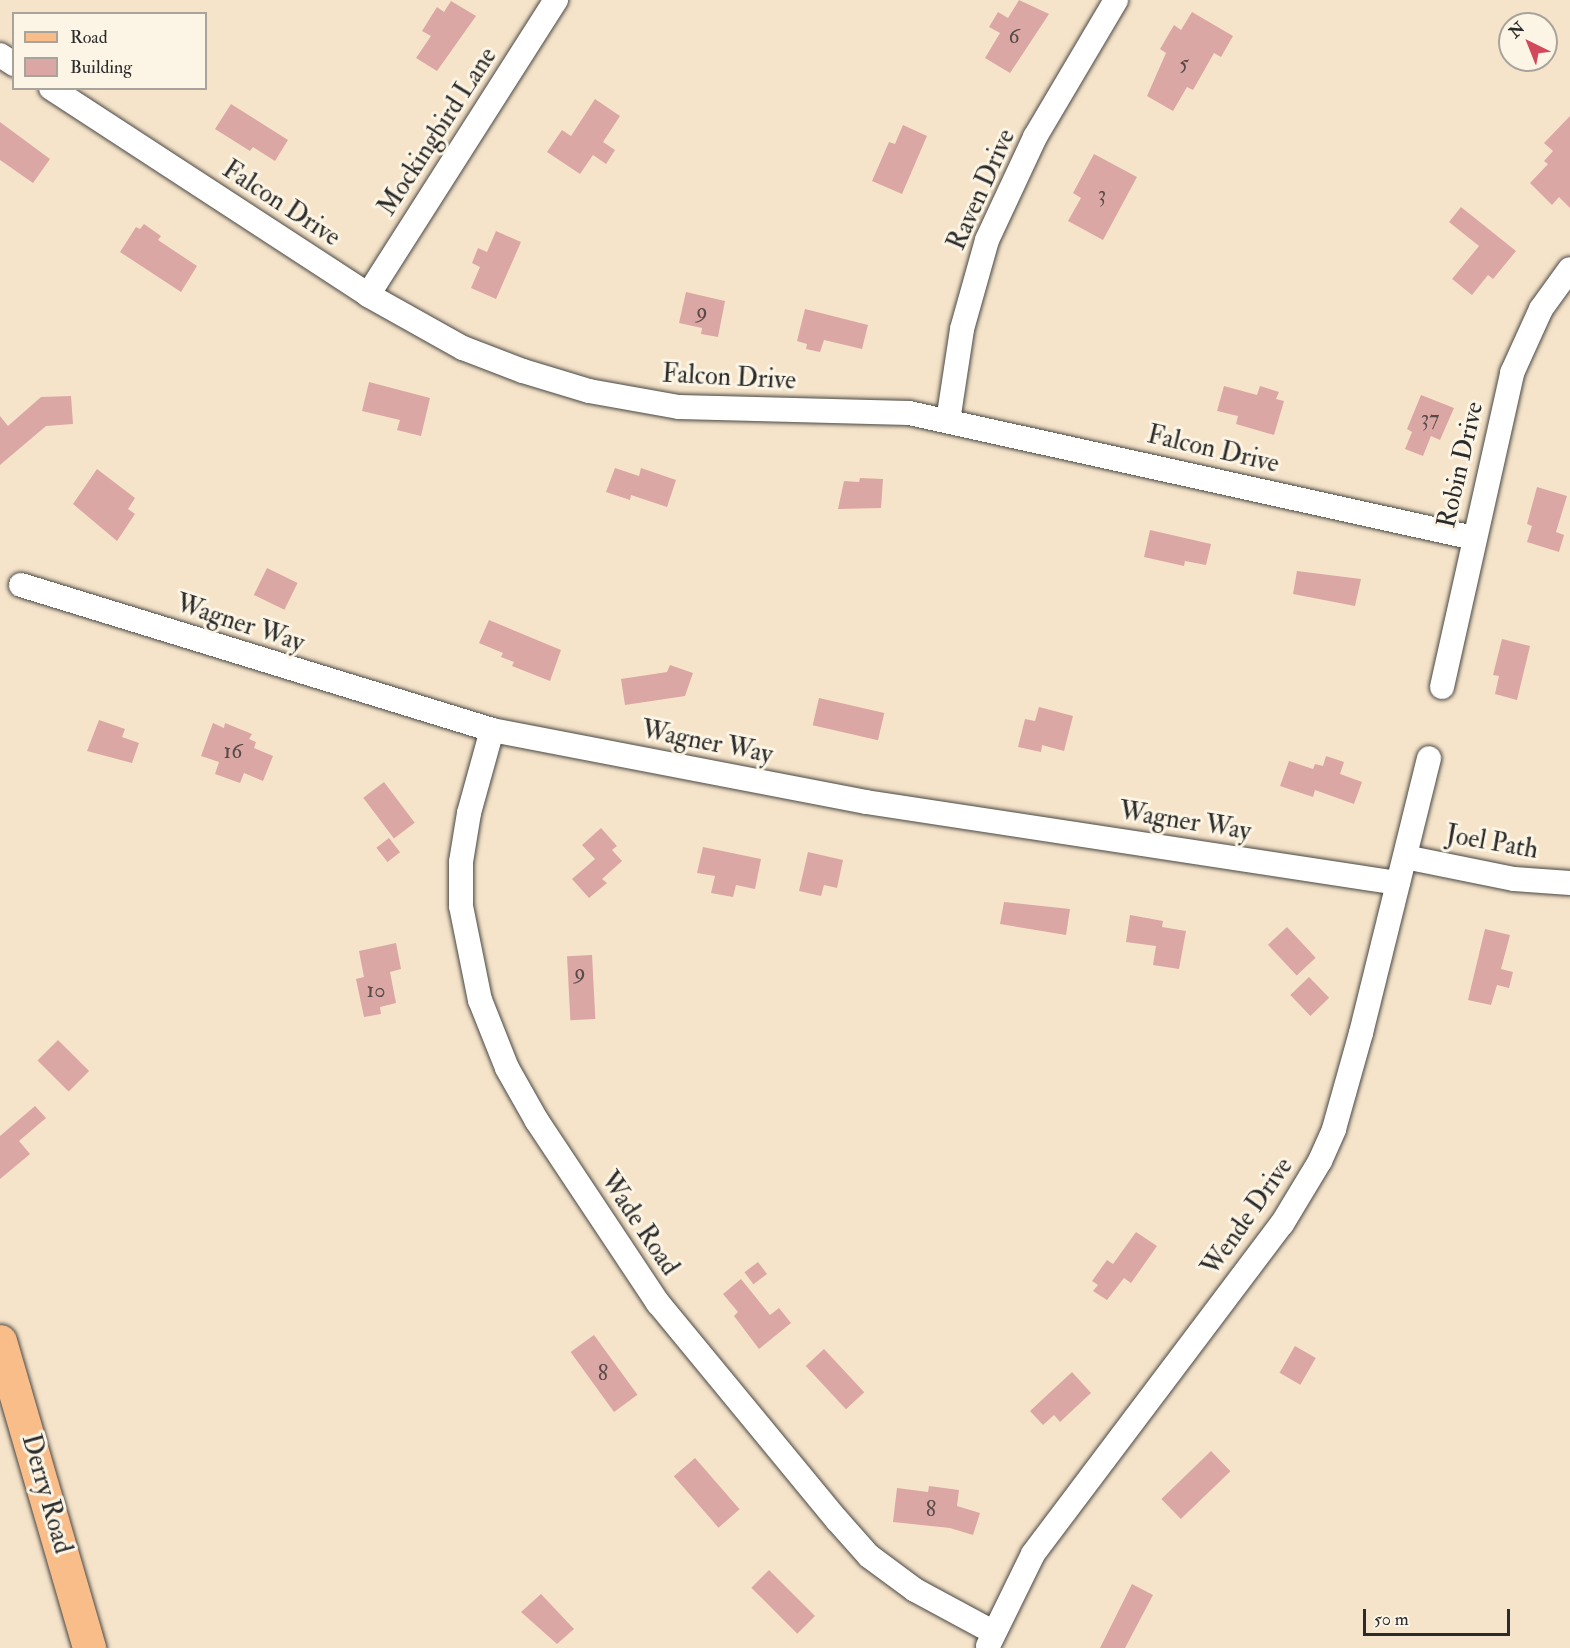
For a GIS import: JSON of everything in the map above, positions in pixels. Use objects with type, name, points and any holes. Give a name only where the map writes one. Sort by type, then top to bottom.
[{"type":"main road","name":"Derry Road","points":[[0,1341],[10,1408],[89,1648]]},
{"type":"street","name":"Mockingbird Lane","points":[[368,295],[556,0]]},
{"type":"street","name":"Raven Drive","points":[[948,421],[962,329],[987,240],[1035,137],[1116,0]]},
{"type":"street","name":"Falcon Drive","points":[[54,90],[368,295],[484,357],[623,399],[691,408],[874,411],[948,421],[1474,538]]},
{"type":"street","name":"Robin Drive","points":[[1442,687],[1512,373],[1541,309],[1570,269]]},
{"type":"street","name":"Wagner Way","points":[[21,585],[492,730],[878,804],[1398,883]]},
{"type":"street","name":"Wade Road","points":[[492,730],[469,813],[461,862],[461,906],[480,1000],[507,1068],[556,1151],[658,1303],[837,1520],[869,1556],[990,1640]]},
{"type":"street","name":"Wende Drive","points":[[990,1640],[1033,1554],[1282,1224],[1320,1161],[1349,1079],[1429,758]]},
{"type":"street","name":"Joel Path","points":[[1405,857],[1514,879],[1570,883]]},
{"type":"building","points":[[1019,0],[1049,14],[1010,73],[985,58],[1000,33],[989,27],[998,12],[1008,18]]},
{"type":"building","points":[[451,1],[476,16],[437,71],[416,58],[431,36],[422,31],[437,7],[444,12]]},
{"type":"building","points":[[1192,12],[1233,36],[1221,57],[1214,53],[1193,90],[1187,87],[1173,111],[1147,96],[1166,53],[1160,49],[1174,25],[1181,30]]},
{"type":"building","points":[[595,99],[620,116],[603,142],[615,150],[606,164],[593,155],[580,174],[547,152],[562,130],[571,136]]},
{"type":"building","points":[[231,104],[288,140],[275,161],[253,147],[250,151],[215,129]]},
{"type":"building","points":[[1570,116],[1570,208],[1559,197],[1552,205],[1530,183],[1548,164],[1544,161],[1553,151],[1544,143]]},
{"type":"building","points":[[0,122],[50,159],[33,183],[0,160]]},
{"type":"building","points":[[903,125],[927,136],[902,194],[872,181],[889,142],[895,144]]},
{"type":"building","points":[[1094,154],[1137,177],[1103,240],[1068,221],[1081,198],[1073,193]]},
{"type":"building","points":[[1461,207],[1516,251],[1493,279],[1488,275],[1472,295],[1452,279],[1479,246],[1449,222]]},
{"type":"building","points":[[144,224],[161,236],[158,240],[197,266],[181,292],[120,252],[136,227],[140,229]]},
{"type":"building","points":[[496,231],[521,242],[496,299],[471,288],[480,267],[472,263],[478,248],[487,252]]},
{"type":"building","points":[[686,292],[725,301],[718,337],[701,334],[702,328],[679,323]]},
{"type":"building","points":[[805,309],[868,325],[862,349],[824,340],[820,352],[806,349],[807,344],[797,341]]},
{"type":"building","points":[[369,382],[430,398],[421,436],[397,430],[400,420],[362,411]]},
{"type":"building","points":[[1224,386],[1257,395],[1260,386],[1279,392],[1276,399],[1284,401],[1274,435],[1236,424],[1238,416],[1217,411]]},
{"type":"building","points":[[1421,395],[1454,408],[1440,440],[1431,436],[1423,456],[1405,449],[1412,432],[1407,429]]},
{"type":"building","points":[[71,396],[73,424],[46,426],[0,465],[0,416],[8,426],[41,397]]},
{"type":"building","points":[[615,468],[639,476],[641,468],[676,480],[667,507],[631,495],[630,500],[606,492]]},
{"type":"building","points":[[97,469],[135,498],[128,509],[135,514],[117,541],[73,504]]},
{"type":"building","points":[[860,478],[883,479],[881,508],[838,509],[844,481],[859,482]]},
{"type":"building","points":[[1537,487],[1567,496],[1556,532],[1564,535],[1559,552],[1527,542],[1532,526],[1527,524]]},
{"type":"building","points":[[1150,530],[1211,544],[1206,565],[1185,561],[1184,566],[1144,557]]},
{"type":"building","points":[[267,568],[298,583],[284,610],[254,595]]},
{"type":"building","points":[[1297,571],[1361,579],[1355,606],[1293,594]]},
{"type":"building","points":[[489,620],[561,650],[550,681],[512,666],[514,662],[501,657],[503,653],[479,643]]},
{"type":"building","points":[[1502,639],[1530,646],[1517,700],[1495,694],[1499,676],[1493,675]]},
{"type":"building","points":[[670,665],[693,673],[685,696],[625,705],[621,679],[667,672]]},
{"type":"building","points":[[819,698],[884,713],[878,740],[813,725]]},
{"type":"building","points":[[1039,707],[1073,716],[1064,751],[1042,745],[1041,752],[1018,747],[1025,719],[1035,721]]},
{"type":"building","points":[[99,720],[125,729],[122,737],[139,743],[132,763],[87,751]]},
{"type":"building","points":[[213,723],[224,728],[225,723],[252,734],[249,739],[256,742],[254,748],[273,756],[263,781],[244,773],[240,783],[215,774],[219,762],[201,756]]},
{"type":"building","points":[[1326,756],[1344,762],[1340,774],[1362,782],[1354,804],[1315,790],[1313,797],[1280,786],[1289,761],[1313,769],[1315,764],[1323,766]]},
{"type":"building","points":[[384,782],[415,823],[394,838],[363,798]]},
{"type":"building","points":[[601,828],[617,846],[612,850],[622,861],[602,879],[607,883],[589,898],[572,879],[595,859],[582,845]]},
{"type":"building","points":[[389,838],[400,852],[387,862],[376,848]]},
{"type":"building","points":[[703,847],[761,859],[755,889],[736,885],[733,897],[711,893],[715,876],[697,873]]},
{"type":"building","points":[[808,852],[843,860],[837,888],[824,885],[821,896],[799,891]]},
{"type":"building","points":[[1004,902],[1070,909],[1066,935],[1000,924]]},
{"type":"building","points":[[1130,915],[1163,921],[1162,927],[1186,931],[1179,969],[1153,965],[1156,946],[1126,942]]},
{"type":"building","points":[[1287,927],[1316,958],[1297,975],[1268,945]]},
{"type":"building","points":[[1485,929],[1510,935],[1501,969],[1513,972],[1509,988],[1497,985],[1491,1005],[1468,1000]]},
{"type":"building","points":[[396,943],[401,969],[390,972],[396,1003],[380,1007],[381,1014],[364,1017],[356,979],[364,977],[359,951]]},
{"type":"building","points":[[592,955],[595,1019],[570,1020],[567,956]]},
{"type":"building","points":[[1309,977],[1329,998],[1310,1016],[1290,995]]},
{"type":"building","points":[[58,1040],[89,1071],[69,1092],[37,1061]]},
{"type":"building","points":[[35,1106],[46,1118],[19,1141],[30,1154],[0,1179],[0,1136]]},
{"type":"building","points":[[1136,1232],[1157,1246],[1131,1283],[1124,1278],[1107,1300],[1093,1291],[1098,1285],[1092,1281],[1107,1260],[1113,1264]]},
{"type":"building","points":[[758,1262],[767,1274],[753,1284],[744,1272]]},
{"type":"building","points":[[741,1279],[770,1315],[779,1308],[791,1323],[759,1349],[734,1316],[738,1312],[723,1294]]},
{"type":"building","points":[[594,1335],[637,1395],[614,1412],[571,1352]]},
{"type":"building","points":[[1295,1346],[1316,1358],[1300,1385],[1280,1373]]},
{"type":"building","points":[[824,1349],[864,1392],[846,1409],[806,1366]]},
{"type":"building","points":[[1072,1372],[1091,1393],[1060,1422],[1054,1415],[1043,1425],[1030,1411]]},
{"type":"building","points":[[1211,1451],[1230,1471],[1181,1519],[1161,1499]]},
{"type":"building","points":[[695,1458],[740,1509],[718,1528],[674,1476]]},
{"type":"building","points":[[929,1486],[959,1490],[957,1506],[980,1513],[973,1535],[950,1528],[893,1522],[897,1488],[928,1492]]},
{"type":"building","points":[[769,1570],[815,1616],[797,1634],[751,1588]]},
{"type":"building","points":[[1132,1584],[1153,1595],[1125,1648],[1100,1648]]},
{"type":"building","points":[[541,1594],[574,1629],[557,1644],[521,1612]]}]
